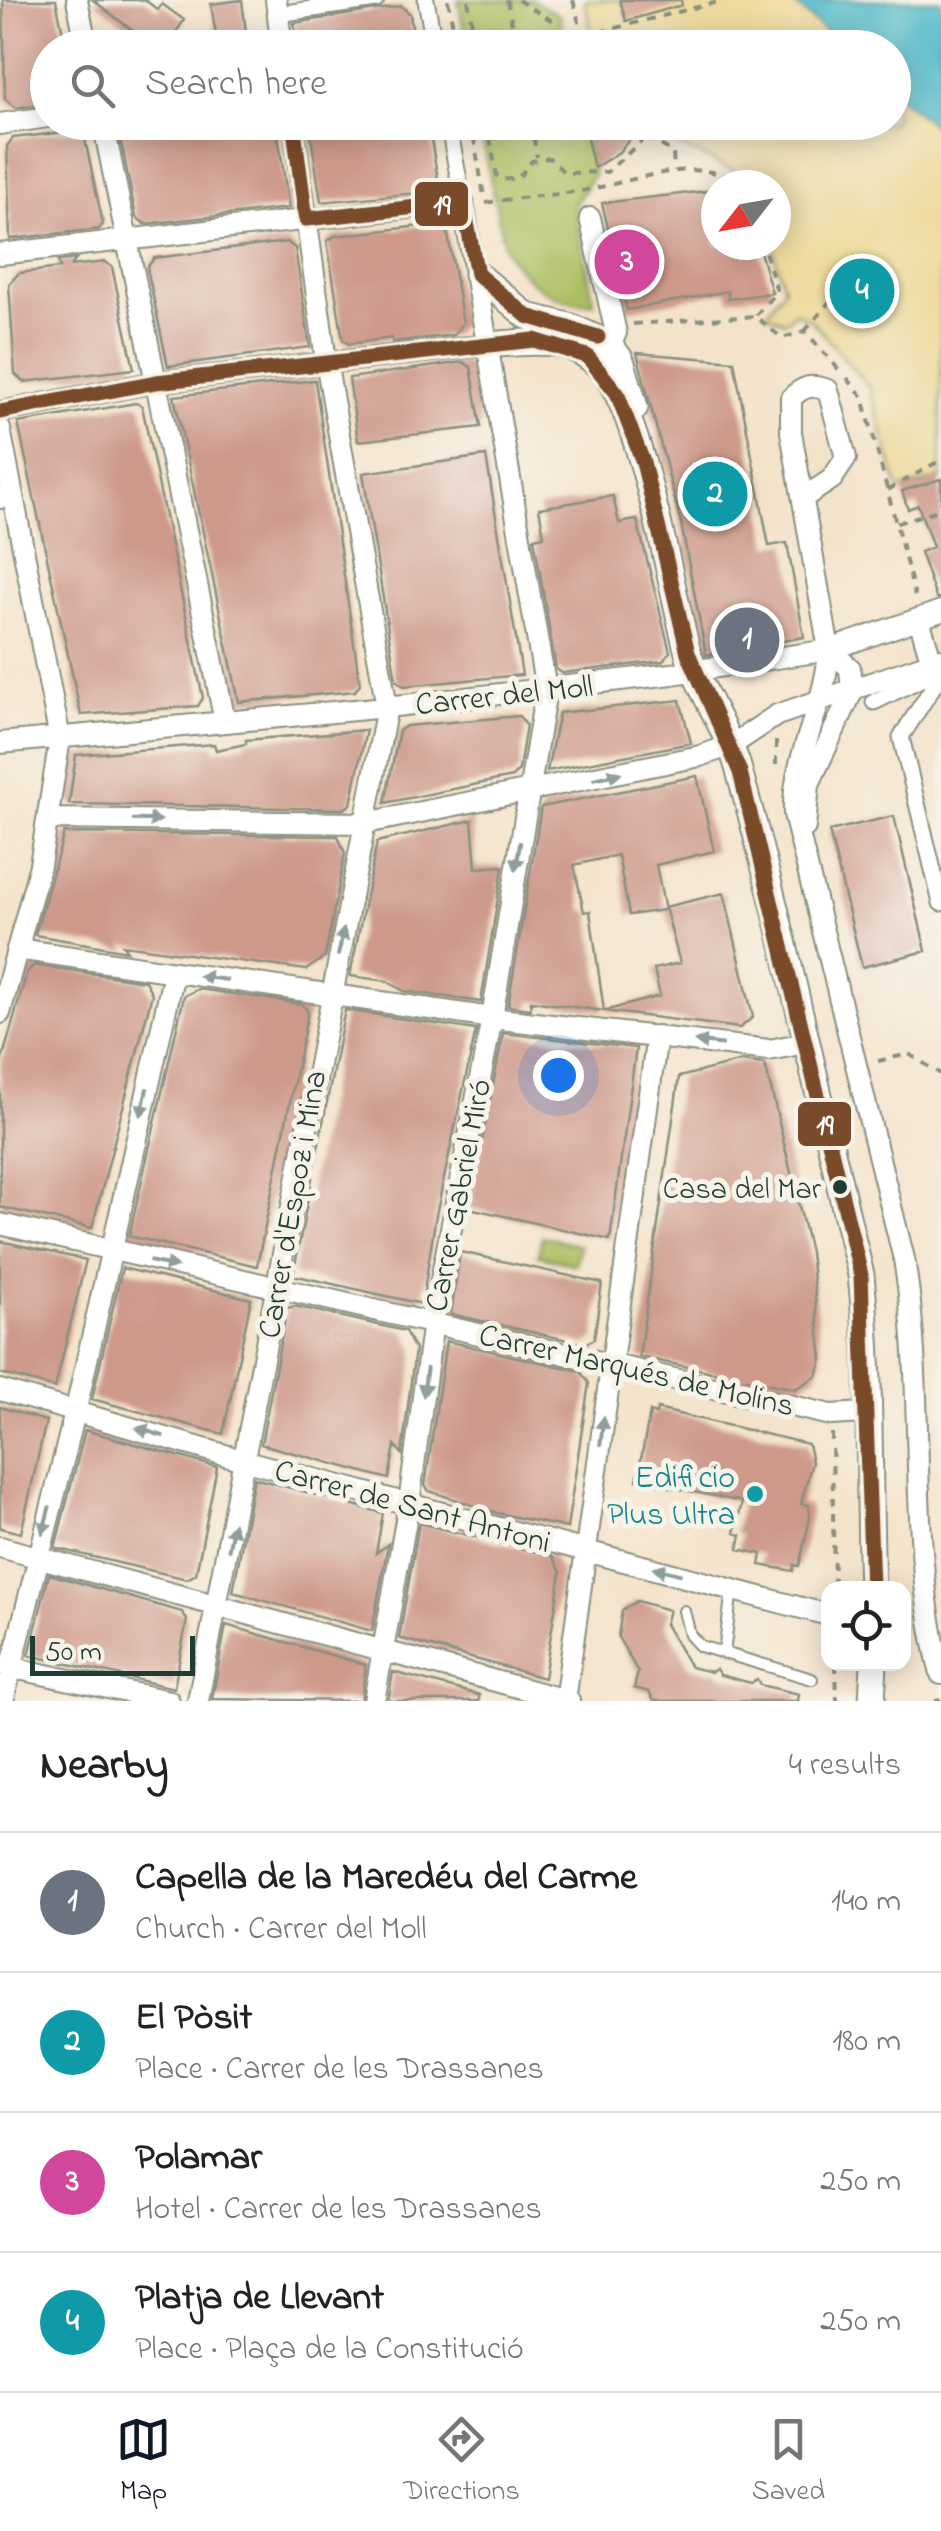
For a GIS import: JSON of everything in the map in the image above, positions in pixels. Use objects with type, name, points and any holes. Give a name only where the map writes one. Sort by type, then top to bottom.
[{"type":"street","points":[[77,0],[83,30]]},
{"type":"street","points":[[277,7],[376,0]]},
{"type":"street","points":[[426,0],[432,30]]},
{"type":"street","points":[[0,124],[30,120]]},
{"type":"street","points":[[107,140],[225,722]]},
{"type":"street","points":[[295,140],[326,361],[387,707]]},
{"type":"street","points":[[0,254],[463,202],[451,140]]},
{"type":"street","name":"Carrer Gabriel Miró","points":[[374,1701],[409,1503],[433,1321],[492,1018],[546,690],[463,202]]},
{"type":"street","points":[[590,218],[616,333],[609,344]]},
{"type":"street","points":[[477,274],[526,316],[594,335],[609,344],[634,392],[640,457]]},
{"type":"street","points":[[0,412],[156,382],[534,340],[564,344],[586,355],[603,370],[619,396],[640,457],[694,671],[732,744],[861,1275],[868,1341],[866,1412],[872,1581]]},
{"type":"street","points":[[804,498],[832,479],[846,458],[828,390],[816,386],[803,387],[791,398],[791,432],[828,650],[828,680],[808,725],[793,784],[794,814],[909,1288],[924,1581],[941,1674]]},
{"type":"street","points":[[0,430],[60,739],[49,818],[0,1014]]},
{"type":"street","name":"Carrer del Moll","points":[[0,743],[387,707],[694,671],[828,650],[941,612]]},
{"type":"street","points":[[920,619],[938,679],[901,737],[941,903]]},
{"type":"street","points":[[804,844],[810,784],[852,692],[850,668],[828,650]]},
{"type":"street","points":[[49,818],[366,823],[700,756],[732,744],[762,721],[936,665]]},
{"type":"street","points":[[874,702],[936,665]]},
{"type":"street","name":"Carrer d'Espoz i Mina","points":[[198,1701],[387,707]]},
{"type":"street","points":[[788,712],[808,725]]},
{"type":"street","points":[[17,949],[492,1018],[769,1050],[805,1044]]},
{"type":"street","points":[[3,1701],[6,1667],[76,1409],[108,1252],[174,973]]},
{"type":"street","points":[[0,1547],[218,1602],[567,1701],[656,1036]]},
{"type":"street","name":"Carrer Marqués de Molins","points":[[0,1224],[108,1252],[433,1321],[831,1415],[866,1412]]},
{"type":"street","name":"Carrer de Sant Antoni","points":[[0,1390],[246,1461],[821,1612]]},
{"type":"street","points":[[6,1667],[169,1701]]},
{"type":"street","points":[[872,1701],[874,1671]]},
{"type":"lane","points":[[0,491],[1,503]]},
{"type":"lane","points":[[724,1654],[733,1588]]},
{"type":"lane","points":[[684,1611],[690,1635],[700,1646],[812,1678]]},
{"type":"path","points":[[448,0],[454,30]]},
{"type":"path","points":[[468,0],[472,30]]},
{"type":"path","points":[[507,0],[513,30]]},
{"type":"path","points":[[518,0],[550,20],[552,30]]},
{"type":"path","points":[[573,0],[582,30]]},
{"type":"path","points":[[608,30],[725,0]]},
{"type":"path","points":[[474,140],[488,220]]},
{"type":"path","points":[[490,140],[497,176],[518,178],[525,166],[549,158],[566,173],[608,172],[644,140]]},
{"type":"path","points":[[533,140],[537,159]]},
{"type":"path","points":[[650,140],[673,152],[674,172]]},
{"type":"path","points":[[486,203],[584,190],[674,172],[701,172]]},
{"type":"path","points":[[805,331],[866,259]]},
{"type":"path","points":[[755,316],[777,291],[768,260]]},
{"type":"path","points":[[888,490],[941,460]]},
{"type":"path","points":[[897,522],[941,509]]},
{"type":"path","points":[[856,1067],[909,1054],[941,1074]]},
{"type":"path","points":[[831,1415],[834,1581]]},
{"type":"path","points":[[836,1671],[837,1701]]},
{"type":"green space","points":[[458,0],[532,0],[559,15],[562,30],[464,30]]},
{"type":"green space","points":[[482,140],[587,140],[594,174],[574,205],[594,303],[566,300],[541,288],[519,269],[504,246]]},
{"type":"green space","points":[[542,1236],[580,1246],[575,1265],[538,1255]]},
{"type":"sand","points":[[585,0],[790,0],[824,30],[591,30]]},
{"type":"sand","points":[[911,107],[941,131],[941,478],[899,490],[870,388],[813,322],[795,312],[785,322],[766,314],[784,288],[776,260],[791,260],[791,170],[733,170],[667,140],[911,140]]},
{"type":"water","points":[[790,0],[941,0],[941,131],[911,107],[911,30],[824,30]]},
{"type":"building","points":[[3,0],[56,0],[62,30],[30,30],[30,106],[16,108],[5,99]]},
{"type":"building","points":[[93,0],[145,0],[158,10],[162,4],[184,20],[178,30],[132,30]]},
{"type":"building","points":[[242,0],[246,30],[215,30],[211,4]]},
{"type":"building","points":[[620,0],[681,0],[682,5],[626,21]]},
{"type":"building","points":[[401,6],[410,14],[412,30],[295,30],[294,23]]},
{"type":"building","points":[[13,138],[85,140],[103,224],[99,229],[10,239],[7,146]]},
{"type":"building","points":[[121,140],[279,140],[289,208],[145,224],[136,217]]},
{"type":"building","points":[[312,140],[431,140],[440,191],[321,202]]},
{"type":"building","points":[[587,140],[629,140],[619,152],[594,168]]},
{"type":"building","points":[[701,192],[701,260],[762,260],[772,293],[728,299],[728,291],[627,310],[602,203]]},
{"type":"building","points":[[446,223],[463,323],[454,335],[349,344],[343,340],[327,241],[335,236]]},
{"type":"building","points":[[287,242],[295,248],[310,347],[168,366],[147,268],[154,258]]},
{"type":"building","points":[[76,259],[71,266],[105,262],[112,267],[134,369],[24,382],[15,374],[9,284],[19,273],[60,268],[58,261]]},
{"type":"building","points":[[637,353],[734,361],[769,546],[787,543],[804,637],[706,655],[681,523]]},
{"type":"building","points":[[463,362],[471,367],[481,427],[358,441],[349,378]]},
{"type":"building","points":[[315,380],[360,684],[355,691],[239,702],[174,396]]},
{"type":"building","points":[[136,403],[142,406],[203,698],[198,706],[81,715],[18,423]]},
{"type":"building","points":[[486,456],[522,675],[404,686],[396,680],[363,473]]},
{"type":"building","points":[[941,479],[941,598],[936,598],[920,552],[933,547],[918,505],[908,509],[902,491]]},
{"type":"building","points":[[613,496],[619,523],[637,520],[670,652],[663,661],[562,673],[556,669],[534,538],[544,536],[539,508]]},
{"type":"building","points":[[680,700],[691,743],[547,771],[559,713]]},
{"type":"building","points":[[519,716],[526,725],[519,770],[512,777],[385,803],[399,731],[406,726]]},
{"type":"building","points":[[366,730],[351,804],[344,809],[69,804],[76,755],[214,744],[216,750],[246,744],[246,740]]},
{"type":"building","points":[[697,776],[714,851],[656,865],[665,910],[629,915],[618,855],[574,865],[584,912],[590,911],[604,1011],[531,1001],[530,1009],[508,1006],[541,807]]},
{"type":"building","points":[[894,816],[926,951],[862,967],[829,831]]},
{"type":"building","points":[[472,820],[476,868],[503,866],[481,1002],[404,991],[387,981],[350,976],[377,842]]},
{"type":"building","points":[[64,833],[338,836],[345,853],[325,957],[306,970],[123,945],[127,951],[35,935]]},
{"type":"building","points":[[724,893],[753,1017],[740,1028],[604,1011],[660,996],[654,969],[680,963],[665,907]]},
{"type":"building","points":[[34,965],[145,981],[152,994],[92,1228],[0,1207],[0,1067],[27,972]]},
{"type":"building","points":[[198,989],[302,1004],[308,1012],[257,1266],[129,1236],[184,996]]},
{"type":"building","points":[[345,1010],[476,1030],[436,1215],[422,1304],[293,1275]]},
{"type":"building","points":[[503,1033],[636,1048],[610,1240],[469,1208]]},
{"type":"building","points":[[742,1061],[765,1064],[810,1252],[822,1359],[817,1376],[795,1389],[639,1357],[679,1077]]},
{"type":"building","points":[[0,1241],[86,1260],[55,1388],[0,1373]]},
{"type":"building","points":[[460,1252],[602,1283],[594,1339],[585,1344],[451,1314]]},
{"type":"building","points":[[122,1268],[251,1299],[223,1434],[92,1399]]},
{"type":"building","points":[[295,1306],[405,1331],[415,1350],[402,1454],[395,1445],[389,1479],[261,1444],[287,1308]]},
{"type":"building","points":[[446,1341],[580,1371],[589,1383],[567,1528],[497,1513],[429,1491],[425,1486]]},
{"type":"building","points":[[0,1407],[46,1421],[21,1533],[0,1528]]},
{"type":"building","name":"Edificio Plus Ultra","points":[[657,1409],[808,1444],[812,1462],[801,1504],[809,1505],[810,1518],[799,1566],[794,1565],[793,1571],[760,1565],[762,1554],[738,1549],[741,1535],[735,1533],[742,1502],[637,1480],[650,1412],[656,1414]]},
{"type":"building","points":[[85,1430],[217,1467],[196,1574],[187,1579],[55,1548]]},
{"type":"building","points":[[254,1478],[383,1513],[376,1553],[388,1544],[372,1631],[233,1592]]},
{"type":"building","points":[[419,1523],[552,1556],[561,1572],[544,1678],[399,1638]]},
{"type":"building","points":[[49,1574],[182,1612],[187,1620],[174,1688],[29,1655]]},
{"type":"building","points":[[637,1601],[669,1610],[665,1624],[690,1667],[711,1672],[716,1669],[720,1675],[751,1683],[757,1680],[760,1685],[799,1694],[798,1701],[654,1701],[649,1692],[634,1688],[638,1672],[618,1637],[622,1610]]},
{"type":"building","points":[[226,1625],[366,1665],[361,1701],[212,1699]]},
{"type":"building","points":[[393,1672],[479,1695],[479,1701],[388,1701]]},
{"type":"transit line","name":"19","points":[[295,140],[306,219],[463,202],[477,274],[527,316],[598,337]]},
{"type":"transit line","name":"19","points":[[0,412],[156,382],[534,340],[587,356],[617,393],[643,462],[688,653],[740,772],[861,1275],[872,1581]]},
{"type":"place","name":"Polamar","points":[[627,262]]},
{"type":"place","name":"Platja de Llevant","points":[[862,291]]},
{"type":"place","name":"El Pòsit","points":[[715,494]]},
{"type":"place","name":"Capella de la Maredéu del Carme","points":[[747,640]]},
{"type":"place","name":"Casa del Mar","points":[[840,1187]]},
{"type":"place","name":"Edificio Plus Ultra","points":[[755,1494]]}]
